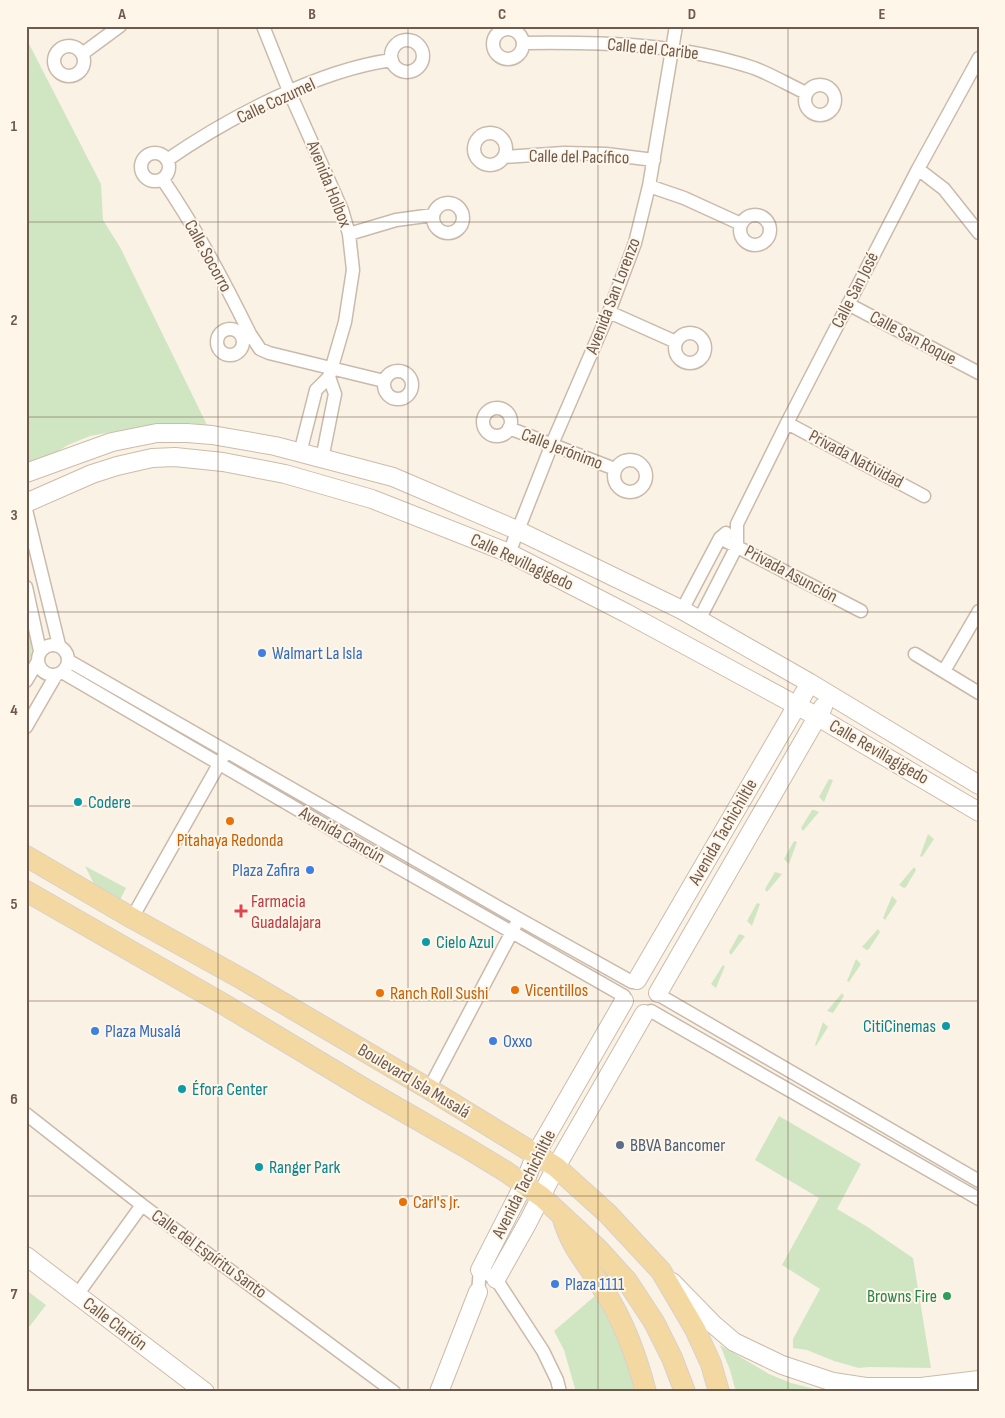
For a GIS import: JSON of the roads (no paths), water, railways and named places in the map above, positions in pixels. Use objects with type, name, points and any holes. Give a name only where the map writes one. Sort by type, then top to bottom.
[{"type":"main road","name":"Boulevard Isla Musalá","points":[[26,856],[242,979],[429,1089],[556,1167],[613,1220],[662,1271],[695,1329],[711,1364],[719,1392]]},
{"type":"main road","name":"Boulevard Isla Musalá","points":[[26,891],[225,1005],[467,1148],[542,1197],[597,1248],[627,1281],[654,1322],[672,1358],[685,1392]]},
{"type":"main road","points":[[225,1005],[242,979]]},
{"type":"main road","points":[[562,1214],[568,1237],[603,1289],[621,1321],[636,1356],[646,1392]]},
{"type":"street","points":[[82,54],[120,26]]},
{"type":"street","name":"Avenida Holbox","points":[[263,26],[289,91],[335,194],[350,234],[353,270],[346,322],[330,372],[316,390],[300,453]]},
{"type":"street","name":"Avenida San Lorenzo","points":[[509,553],[552,444],[609,312],[635,243],[650,186],[676,26]]},
{"type":"street","name":"Calle del Caribe","points":[[523,43],[583,42],[672,48],[756,69],[806,93]]},
{"type":"street","name":"Calle San José","points":[[682,610],[720,538],[737,524],[918,168],[979,58]]},
{"type":"street","name":"Calle Cozumel","points":[[167,160],[186,146],[289,91],[339,72],[374,62],[392,60]]},
{"type":"street","name":"Calle del Pacífico","points":[[504,157],[572,153],[606,154],[654,160]]},
{"type":"street","points":[[150,154],[160,154],[167,160],[170,168],[166,177],[162,180],[149,180],[143,173],[143,160],[150,154]]},
{"type":"street","points":[[918,168],[944,189],[979,233]]},
{"type":"street","name":"Calle Socorro","points":[[162,180],[178,203],[226,286],[246,336],[260,350],[330,372],[384,381]]},
{"type":"street","points":[[650,186],[684,198],[741,224]]},
{"type":"street","points":[[350,234],[396,220],[433,215]]},
{"type":"street","name":"Calle San Roque","points":[[848,304],[979,373]]},
{"type":"street","points":[[609,312],[676,342]]},
{"type":"street","name":"Avenida Holbox","points":[[322,459],[335,394],[330,372]]},
{"type":"street","name":"Privada Natividad","points":[[787,423],[924,496]]},
{"type":"street","name":"Calle Jerónimo","points":[[509,428],[616,469]]},
{"type":"street","name":"Calle Revillagigedo","points":[[26,473],[112,442],[158,433],[212,435],[275,446],[393,478],[519,531],[682,610],[979,785]]},
{"type":"street","name":"Calle Revillagigedo","points":[[26,502],[92,474],[117,466],[152,458],[174,457],[200,459],[285,474],[372,499],[509,553],[626,613],[797,705],[979,812]]},
{"type":"street","points":[[26,510],[59,646]]},
{"type":"street","name":"Calle San José","points":[[699,620],[737,546],[737,524]]},
{"type":"street","name":"Privada Asunción","points":[[720,538],[861,611]]},
{"type":"street","points":[[26,587],[43,671],[47,674],[59,674]]},
{"type":"street","points":[[944,671],[979,611]]},
{"type":"street","points":[[26,681],[39,656],[48,645],[59,646],[66,652],[69,661],[26,727]]},
{"type":"street","points":[[915,654],[979,693]]},
{"type":"street","name":"Avenida Cancún","points":[[69,661],[519,919],[629,990]]},
{"type":"street","name":"Avenida Cancún","points":[[59,674],[512,932],[629,990]]},
{"type":"street","name":"Avenida Tachichiltle","points":[[439,1392],[478,1292],[480,1270],[524,1184],[536,1154],[629,990],[810,684]]},
{"type":"street","name":"Avenida Tachichiltle","points":[[658,994],[830,696]]},
{"type":"street","points":[[132,918],[226,752]]},
{"type":"street","points":[[429,1089],[519,919]]},
{"type":"street","points":[[648,1012],[657,1004],[658,994],[656,988],[648,981],[629,990],[630,1010],[634,1012],[648,1012],[979,1199]]},
{"type":"street","points":[[658,994],[979,1181]]},
{"type":"street","name":"Avenida Tachichiltle","points":[[478,1292],[496,1279],[542,1197],[556,1167],[648,1012]]},
{"type":"street","name":"Calle del Espíritu Santo","points":[[26,1114],[142,1205],[394,1392]]},
{"type":"street","points":[[77,1295],[142,1205]]},
{"type":"street","name":"Calle Clarión","points":[[26,1256],[205,1392]]},
{"type":"street","points":[[480,1270],[496,1279],[543,1350],[557,1380],[560,1392]]},
{"type":"street","points":[[662,1271],[713,1324],[734,1342],[790,1368],[833,1382],[866,1387],[921,1387],[979,1380]]},
{"type":"place","name":"Walmart La Isla","points":[[262,653]]},
{"type":"place","name":"Codere","points":[[78,802]]},
{"type":"place","name":"Pitahaya Redonda","points":[[230,821]]},
{"type":"place","name":"Plaza Zafira","points":[[310,870]]},
{"type":"place","name":"Farmacia Guadalajara","points":[[241,911]]},
{"type":"place","name":"Cielo Azul","points":[[426,942]]},
{"type":"place","name":"Vicentillos","points":[[515,990]]},
{"type":"place","name":"Ranch Roll Sushi","points":[[380,993]]},
{"type":"place","name":"CitiCinemas","points":[[946,1026]]},
{"type":"place","name":"Plaza Musalá","points":[[95,1031]]},
{"type":"place","name":"Oxxo","points":[[493,1041]]},
{"type":"place","name":"Éfora Center","points":[[182,1089]]},
{"type":"place","name":"BBVA Bancomer","points":[[620,1145]]},
{"type":"place","name":"Ranger Park","points":[[259,1167]]},
{"type":"place","name":"Carl's Jr.","points":[[403,1202]]},
{"type":"place","name":"Plaza 1111","points":[[555,1284]]},
{"type":"place","name":"Browns Fire","points":[[947,1296]]}]
